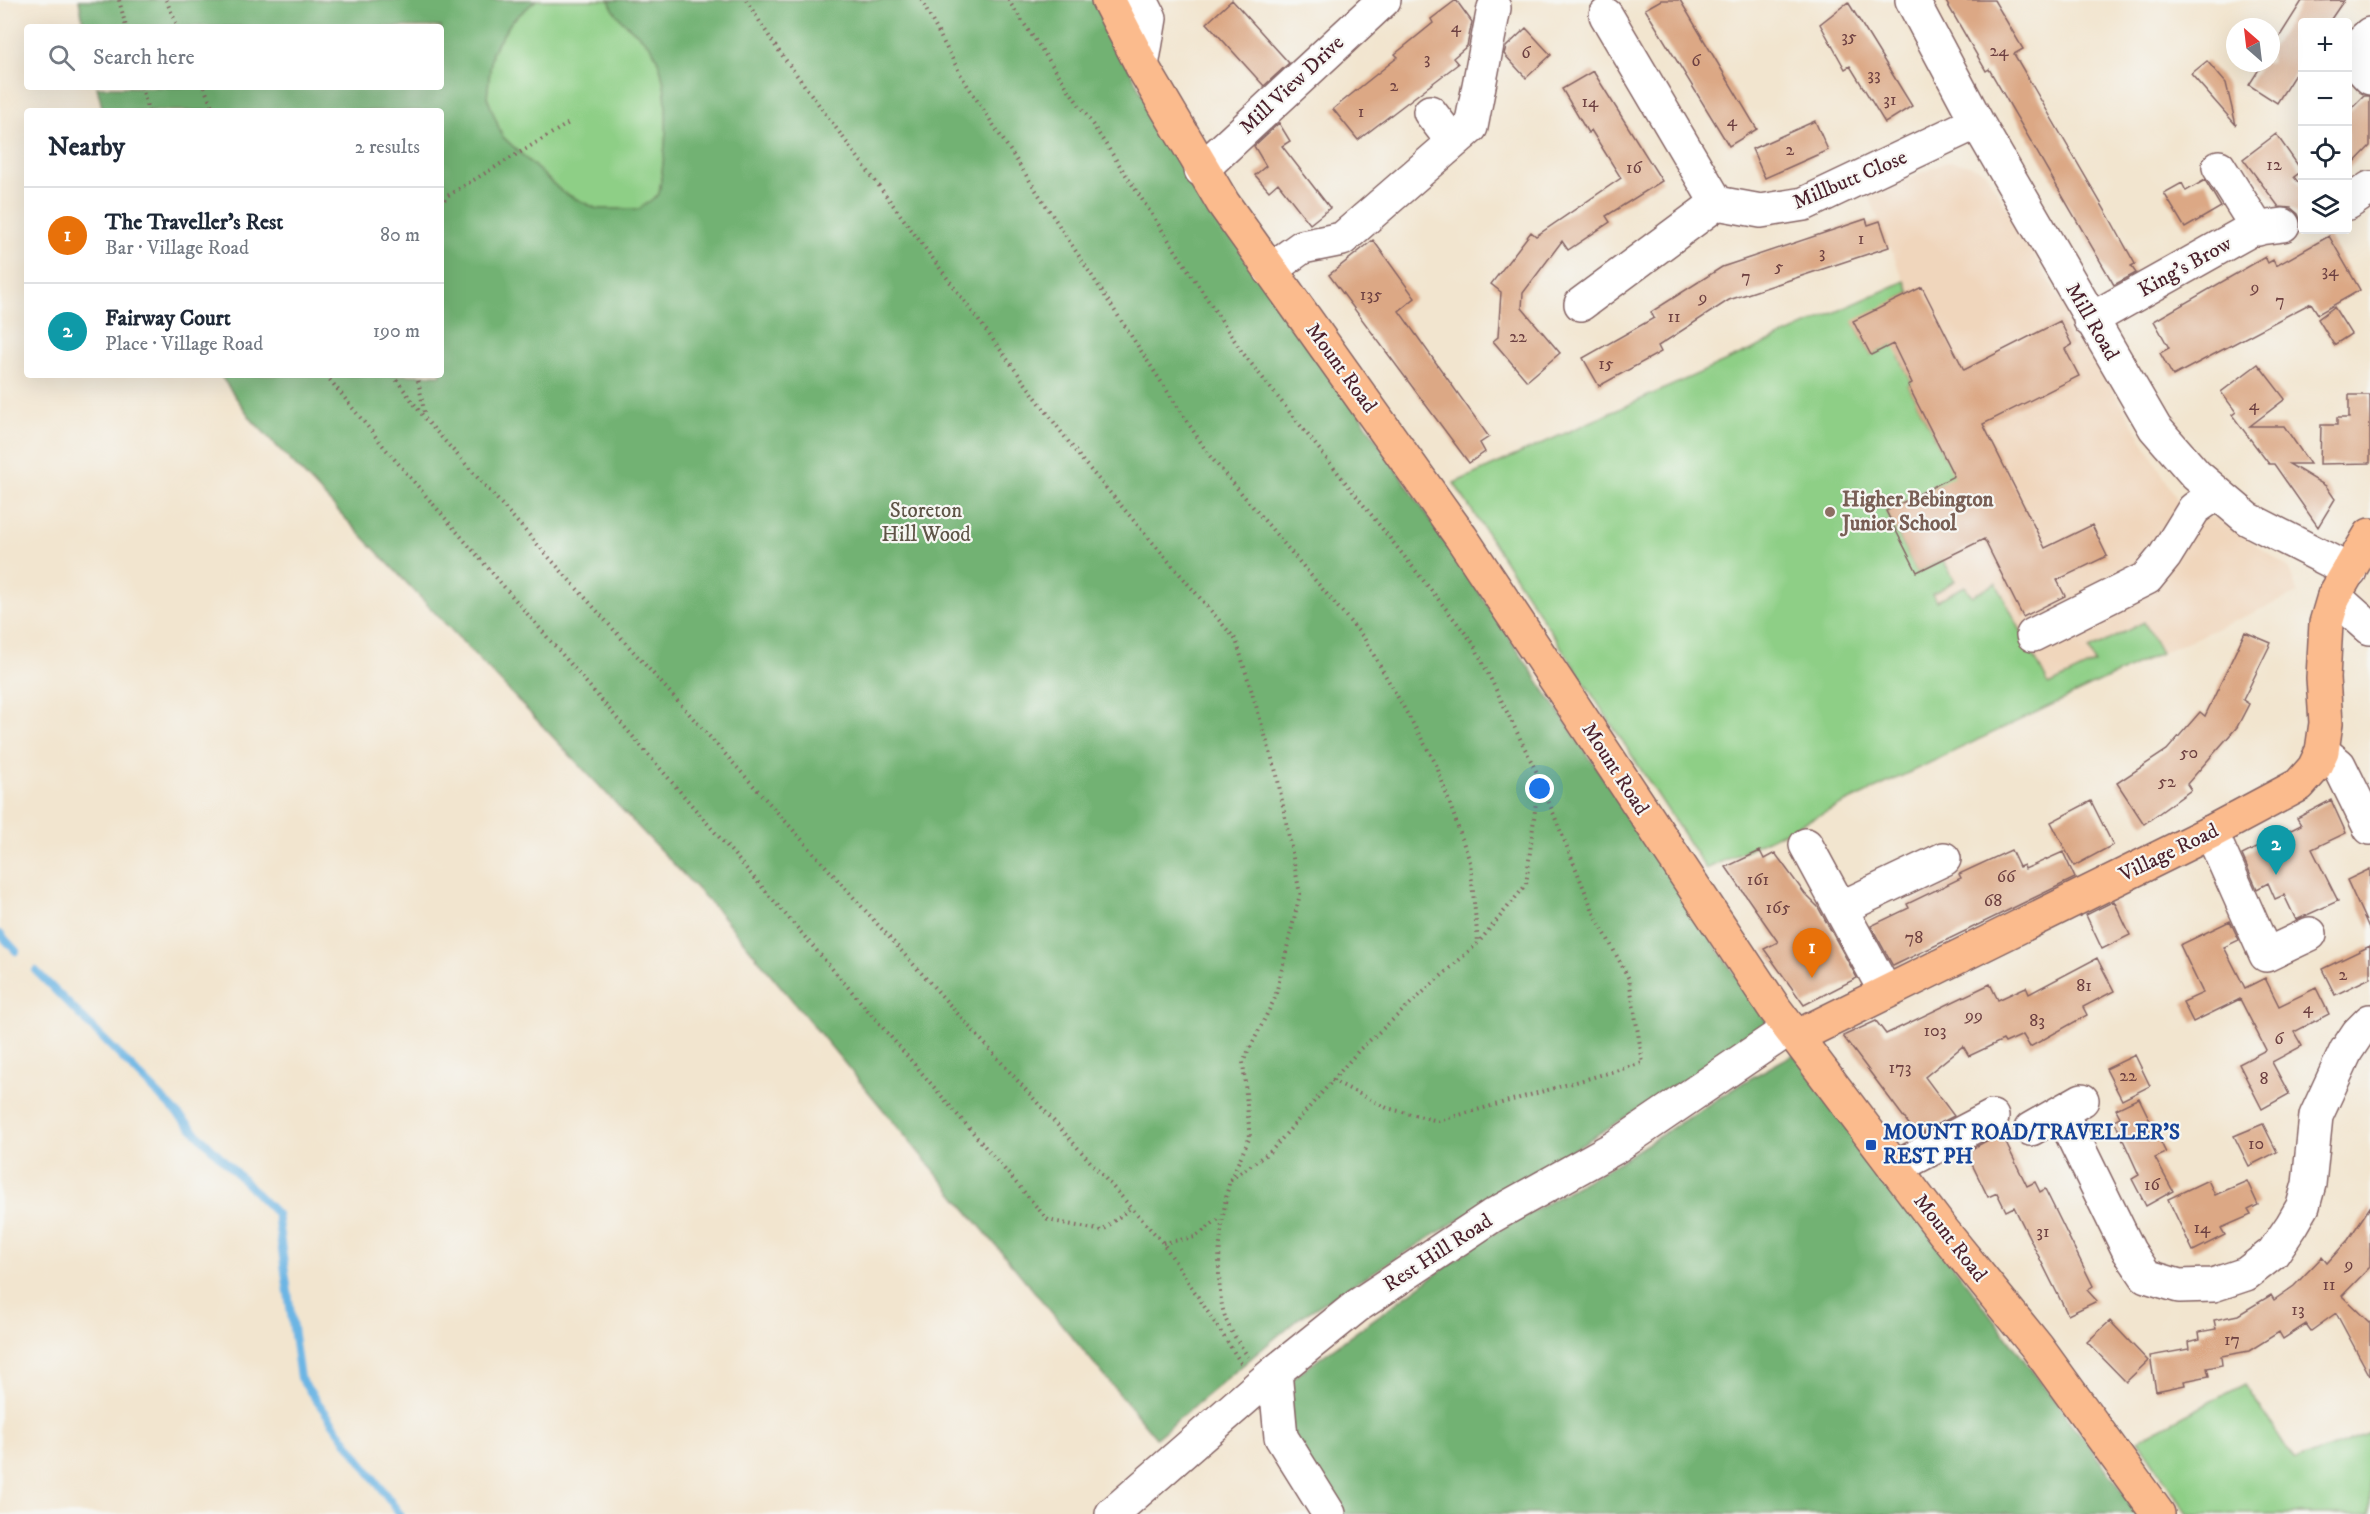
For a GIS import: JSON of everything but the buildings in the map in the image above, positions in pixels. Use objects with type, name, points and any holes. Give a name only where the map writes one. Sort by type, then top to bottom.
[{"type":"main road","name":"Mount Road","points":[[1108,0],[1142,66],[1201,170],[1461,537],[1659,837],[1803,1029],[1895,1168],[2037,1347],[2158,1514]]},
{"type":"main road","name":"Village Road","points":[[1803,1029],[1885,992],[2211,832],[2299,784],[2314,768],[2322,751],[2326,723],[2324,678],[2326,623],[2342,583],[2370,536]]},
{"type":"street","points":[[1141,0],[1150,18],[1142,66]]},
{"type":"street","name":"Mill View Drive","points":[[1201,170],[1384,0]]},
{"type":"street","name":"Mill Road","points":[[1912,0],[1977,122],[2090,320],[2155,428],[2196,475],[2248,519],[2342,583],[2370,628]]},
{"type":"street","points":[[1270,270],[1302,247],[1342,239],[1471,127],[1494,8]]},
{"type":"street","points":[[1581,304],[1717,203],[1606,15]]},
{"type":"street","points":[[2370,34],[2360,43],[2351,58],[2370,78]]},
{"type":"street","points":[[1430,112],[1454,142]]},
{"type":"street","name":"Millbutt Close","points":[[1717,203],[1761,211],[1804,204],[1977,122]]},
{"type":"street","name":"King's Brow","points":[[2090,320],[2252,229],[2270,227],[2219,167]]},
{"type":"street","points":[[2352,200],[2370,188]]},
{"type":"street","points":[[2033,635],[2147,578],[2165,556],[2194,509],[2217,493]]},
{"type":"street","points":[[2322,751],[2339,765],[2370,828]]},
{"type":"street","points":[[2211,832],[2266,955],[2310,934]]},
{"type":"street","points":[[1806,845],[1885,992]]},
{"type":"street","points":[[1841,908],[1944,859]]},
{"type":"street","points":[[2031,1129],[2072,1106],[2129,1251],[2146,1276],[2179,1286],[2213,1285],[2246,1274],[2273,1253],[2297,1215],[2309,1184],[2316,1116],[2346,1051],[2358,1033],[2370,1021]]},
{"type":"street","name":"Rest Hill Road","points":[[1112,1514],[1275,1372],[1367,1299],[1492,1216],[1614,1148],[1803,1029]]},
{"type":"street","points":[[1895,1168],[1992,1117]]},
{"type":"street","points":[[1275,1372],[1281,1437],[1329,1514]]},
{"type":"path","points":[[119,0],[125,24]]},
{"type":"path","points":[[166,0],[177,24]]},
{"type":"path","points":[[746,0],[776,46],[1082,460],[1236,640],[1277,775],[1300,894],[1275,998],[1243,1062],[1250,1137],[1230,1180],[1221,1218],[1220,1279],[1226,1320],[1250,1359],[1275,1372]]},
{"type":"path","points":[[921,0],[962,76],[1209,455],[1364,638],[1436,764],[1470,862],[1478,943]]},
{"type":"path","points":[[1008,0],[1242,352],[1473,643],[1539,777],[1593,911],[1629,979],[1643,1063],[1438,1121],[1387,1108],[1332,1080]]},
{"type":"path","points":[[143,90],[147,108]]},
{"type":"path","points":[[205,90],[213,108]]},
{"type":"path","points":[[444,200],[447,196],[569,123]]},
{"type":"path","points":[[328,378],[384,447],[1048,1220],[1102,1231],[1129,1209]]},
{"type":"path","points":[[395,378],[426,420],[1129,1209],[1163,1244],[1243,1366],[1275,1372]]},
{"type":"path","points":[[418,378],[426,420]]},
{"type":"path","points":[[1230,1180],[1271,1151],[1360,1049],[1478,943],[1526,885],[1539,777]]},
{"type":"path","points":[[1163,1244],[1195,1237],[1221,1218]]},
{"type":"shaded area","name":"Higher Bebington Junior School","points":[[1946,162],[1966,164],[1985,171],[2181,506],[2196,520],[2217,517],[2288,567],[2298,593],[2161,653],[1706,869],[1454,483],[1904,281],[1869,196]]},
{"type":"green space","name":"Storeton Hill Wood","points":[[79,0],[536,0],[511,22],[492,52],[487,97],[502,136],[562,192],[597,209],[639,209],[659,194],[666,122],[664,85],[654,52],[644,39],[619,17],[609,0],[1095,0],[1161,132],[1317,351],[1771,1028],[1299,1318],[1156,1438],[719,912],[252,420],[222,378],[444,378],[444,108],[102,108],[98,90],[444,90],[444,24],[83,24]]},
{"type":"green space","points":[[536,0],[609,0],[619,17],[650,45],[654,52],[664,85],[666,103],[664,160],[659,195],[639,209],[597,209],[562,192],[502,136],[487,97],[492,52],[511,22]]},
{"type":"green space","name":"Higher Bebington Junior School","points":[[1905,281],[1910,293],[1854,322],[1871,355],[1915,333],[1899,357],[1912,383],[1908,385],[1944,456],[1960,480],[1941,483],[1886,511],[1917,572],[1943,560],[1955,581],[1932,594],[1936,601],[1965,586],[1972,596],[1996,583],[2049,685],[2095,663],[2089,650],[2144,622],[2161,653],[1706,869],[1454,483]]},
{"type":"green space","points":[[1794,1054],[2140,1514],[1338,1514],[1293,1440],[1286,1408],[1294,1377],[1486,1238],[1622,1160],[1744,1082]]},
{"type":"green space","points":[[2245,1384],[2295,1461],[2370,1433],[2370,1514],[2188,1514],[2138,1440]]},
{"type":"waterway","points":[[0,934],[16,951]]},
{"type":"waterway","points":[[36,971],[277,1214],[300,1378],[400,1514]]},
{"type":"place","name":"Higher Bebington Junior School","points":[[1830,512]]},
{"type":"place","name":"Fairway Court","points":[[2276,875]]},
{"type":"place","name":"The Traveller's Rest","points":[[1812,978]]},
{"type":"place","name":"MOUNT ROAD/TRAVELLER'S REST PH","points":[[1871,1145]]}]
